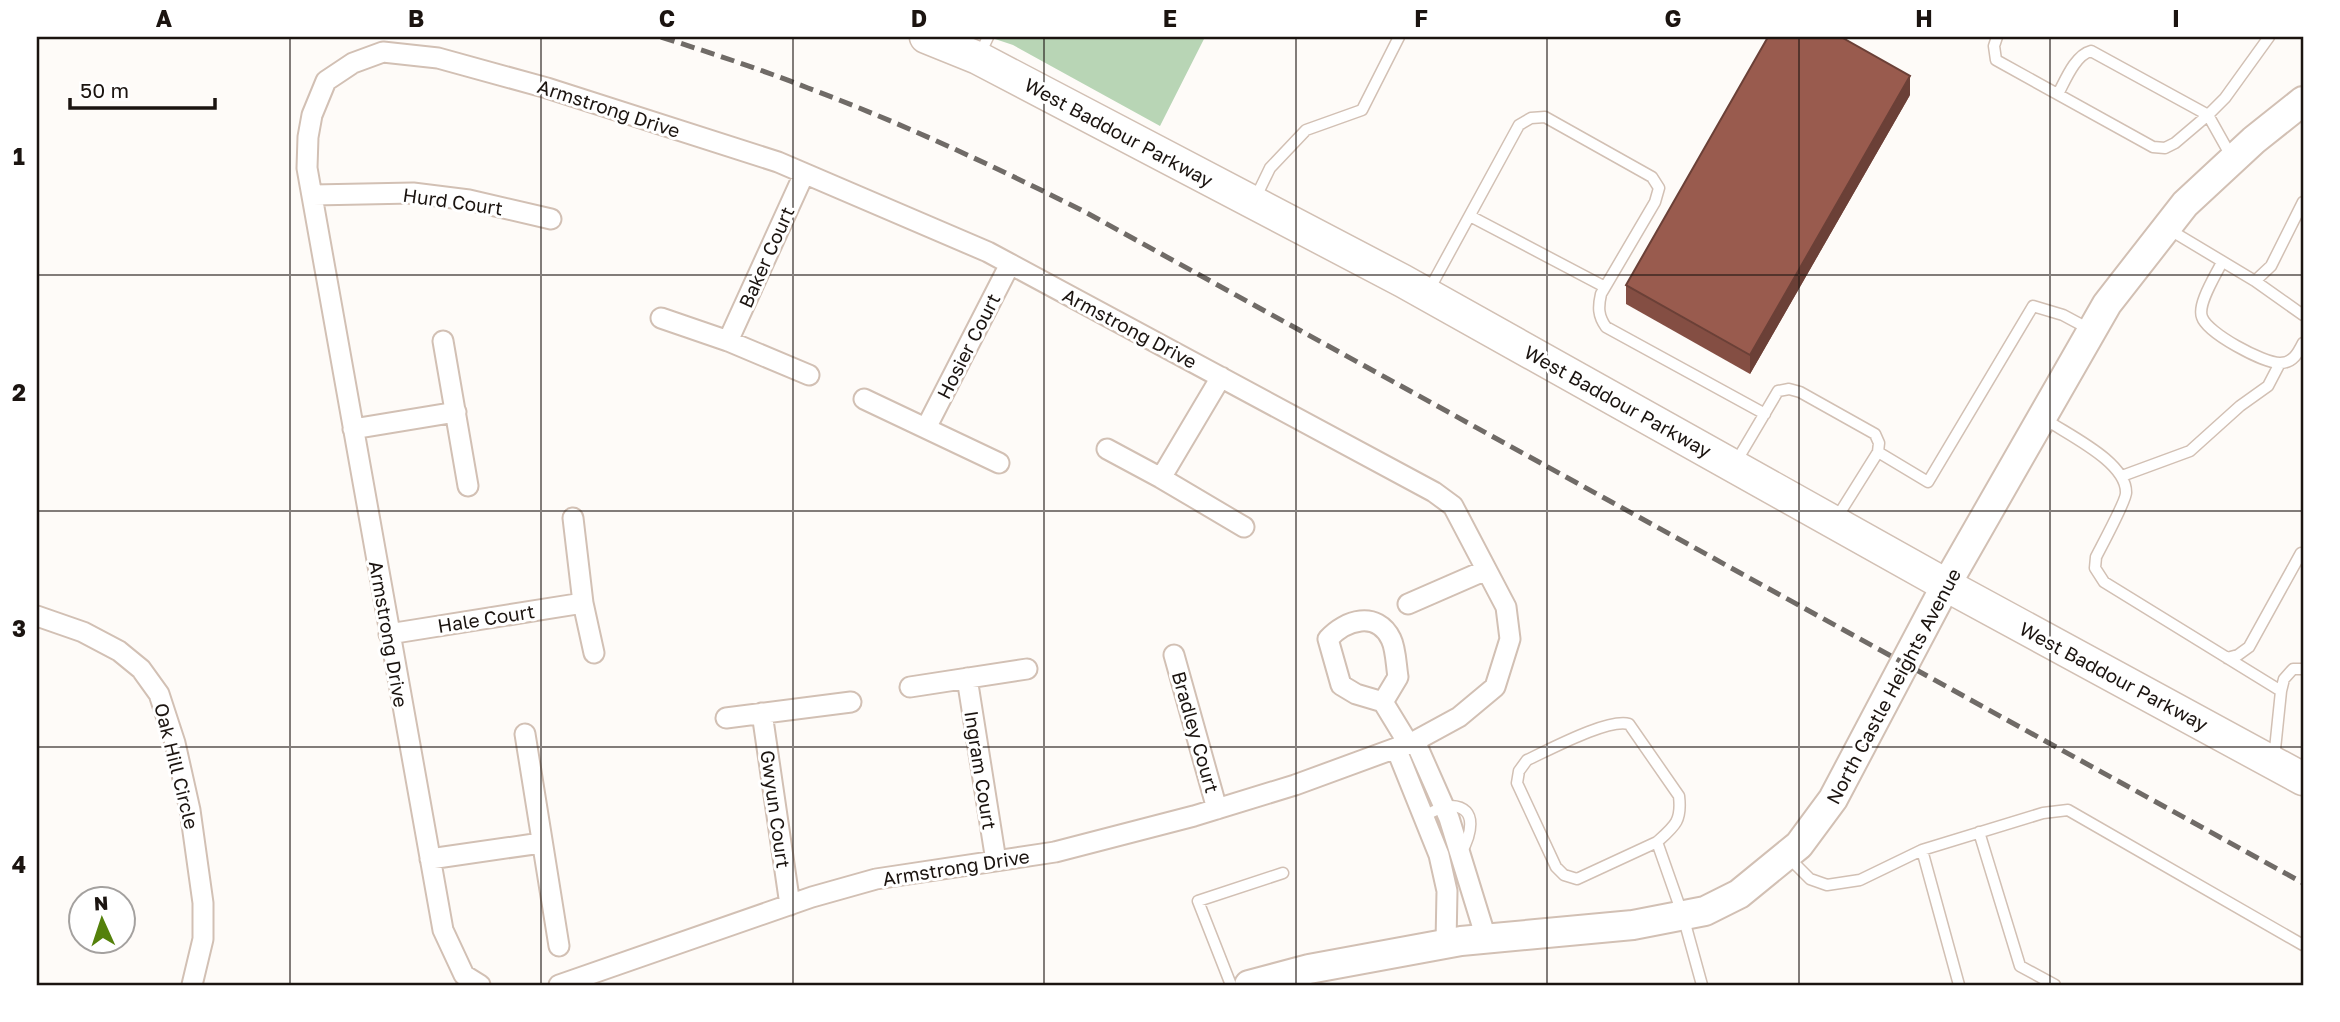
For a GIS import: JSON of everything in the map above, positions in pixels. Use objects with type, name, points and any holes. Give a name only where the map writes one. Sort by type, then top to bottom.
[{"type":"main road","name":"West Baddour Parkway","points":[[926,37],[983,47],[1254,203],[1427,295],[1946,585],[2303,779]]},
{"type":"street","name":"Armstrong Drive","points":[[480,985],[464,975],[443,930],[307,169],[312,115],[326,81],[353,63],[383,52],[438,58],[547,88],[778,162],[988,252],[1434,492],[1453,506],[1506,607],[1510,639],[1496,687],[1460,717],[1406,744],[1295,785],[1217,809],[1055,852],[876,879],[790,905],[559,985]]},
{"type":"street","name":"North Castle Heights Avenue","points":[[1249,985],[1309,968],[1446,943],[1633,925],[1705,911],[1739,894],[1800,845],[1833,799],[1946,585],[2107,304],[2185,204],[2233,159],[2301,108]]},
{"type":"street","name":"Baker Court","points":[[728,341],[804,174]]},
{"type":"street","name":"Hurd Court","points":[[313,195],[412,192],[470,200],[551,219]]},
{"type":"street","name":"Hosier Court","points":[[926,428],[1010,264]]},
{"type":"street","points":[[661,318],[728,341],[809,375]]},
{"type":"street","points":[[443,341],[468,486]]},
{"type":"street","points":[[1161,478],[1221,377]]},
{"type":"street","points":[[864,399],[999,463]]},
{"type":"street","points":[[353,429],[456,412]]},
{"type":"street","points":[[1107,449],[1244,527]]},
{"type":"street","points":[[573,518],[583,603],[594,653]]},
{"type":"street","points":[[1408,604],[1486,570]]},
{"type":"street","name":"Hale Court","points":[[389,634],[583,603]]},
{"type":"street","name":"Oak Hill Circle","points":[[37,616],[83,632],[118,651],[141,669],[159,694],[175,743],[190,810],[204,903],[203,939],[192,985]]},
{"type":"street","name":"Bradley Court","points":[[1174,655],[1217,809]]},
{"type":"street","points":[[910,687],[1027,669]]},
{"type":"street","name":"Ingram Court","points":[[967,678],[996,861]]},
{"type":"street","points":[[726,718],[851,702]]},
{"type":"street","points":[[1384,702],[1444,807],[1450,859],[1446,943]]},
{"type":"street","name":"Gwyun Court","points":[[762,713],[790,905]]},
{"type":"street","points":[[524,734],[559,946]]},
{"type":"street","points":[[1406,744],[1424,816],[1450,859],[1486,939]]},
{"type":"street","points":[[430,859],[541,843]]},
{"type":"lane","points":[[1254,203],[1270,168],[1306,130],[1362,110],[1399,37]]},
{"type":"lane","points":[[1997,37],[1994,46],[1996,60],[2153,147],[2165,148],[2175,143],[2224,97],[2269,37]]},
{"type":"lane","points":[[2058,94],[2078,59],[2091,51],[2207,115],[2233,159]]},
{"type":"lane","points":[[1427,295],[1519,125],[1531,118],[1545,117],[1653,177],[1659,188],[1655,202],[1601,294],[1598,306],[1600,319],[1606,327],[1765,414]]},
{"type":"lane","points":[[2255,281],[2271,266],[2303,202]]},
{"type":"lane","points":[[1470,216],[1605,287]]},
{"type":"lane","points":[[2166,228],[2255,281],[2303,315]]},
{"type":"lane","points":[[2222,262],[2201,306],[2202,318],[2213,331],[2257,357],[2280,363],[2295,358],[2303,343]]},
{"type":"lane","points":[[1878,452],[1928,482],[2033,306],[2063,315],[2092,330]]},
{"type":"lane","points":[[2122,476],[2190,451],[2240,406],[2268,386],[2280,363]]},
{"type":"lane","points":[[1733,466],[1778,391],[1789,389],[1800,392],[1875,434],[1879,443],[1878,452],[1834,522]]},
{"type":"lane","points":[[2041,417],[2113,464],[2122,476],[2126,495],[2096,557],[2095,568],[2104,582],[2281,691]]},
{"type":"lane","points":[[2227,658],[2238,655],[2249,647],[2301,553]]},
{"type":"lane","points":[[2273,763],[2284,679],[2293,669],[2303,669]]},
{"type":"lane","points":[[1620,722],[1629,724],[1679,796],[1677,824],[1657,842],[1577,879],[1564,875],[1556,867],[1517,783],[1519,771],[1527,760],[1603,726],[1620,722]]},
{"type":"lane","points":[[1424,816],[1444,807]]},
{"type":"lane","points":[[1787,855],[1810,879],[1827,885],[1860,880],[1922,850],[2043,813],[2068,810],[2303,945]]},
{"type":"lane","points":[[1979,832],[2020,966],[2055,985]]},
{"type":"lane","points":[[1657,842],[1683,916],[1702,985]]},
{"type":"lane","points":[[1922,850],[1959,985]]},
{"type":"lane","points":[[1231,985],[1198,901],[1283,873]]},
{"type":"green space","points":[[989,37],[1205,37],[1160,126],[1013,45]]},
{"type":"building","points":[[1768,37],[1841,37],[1910,76],[1750,355],[1626,285]]},
{"type":"railway","points":[[661,37],[772,74],[879,116],[1087,213],[2303,883]]}]
